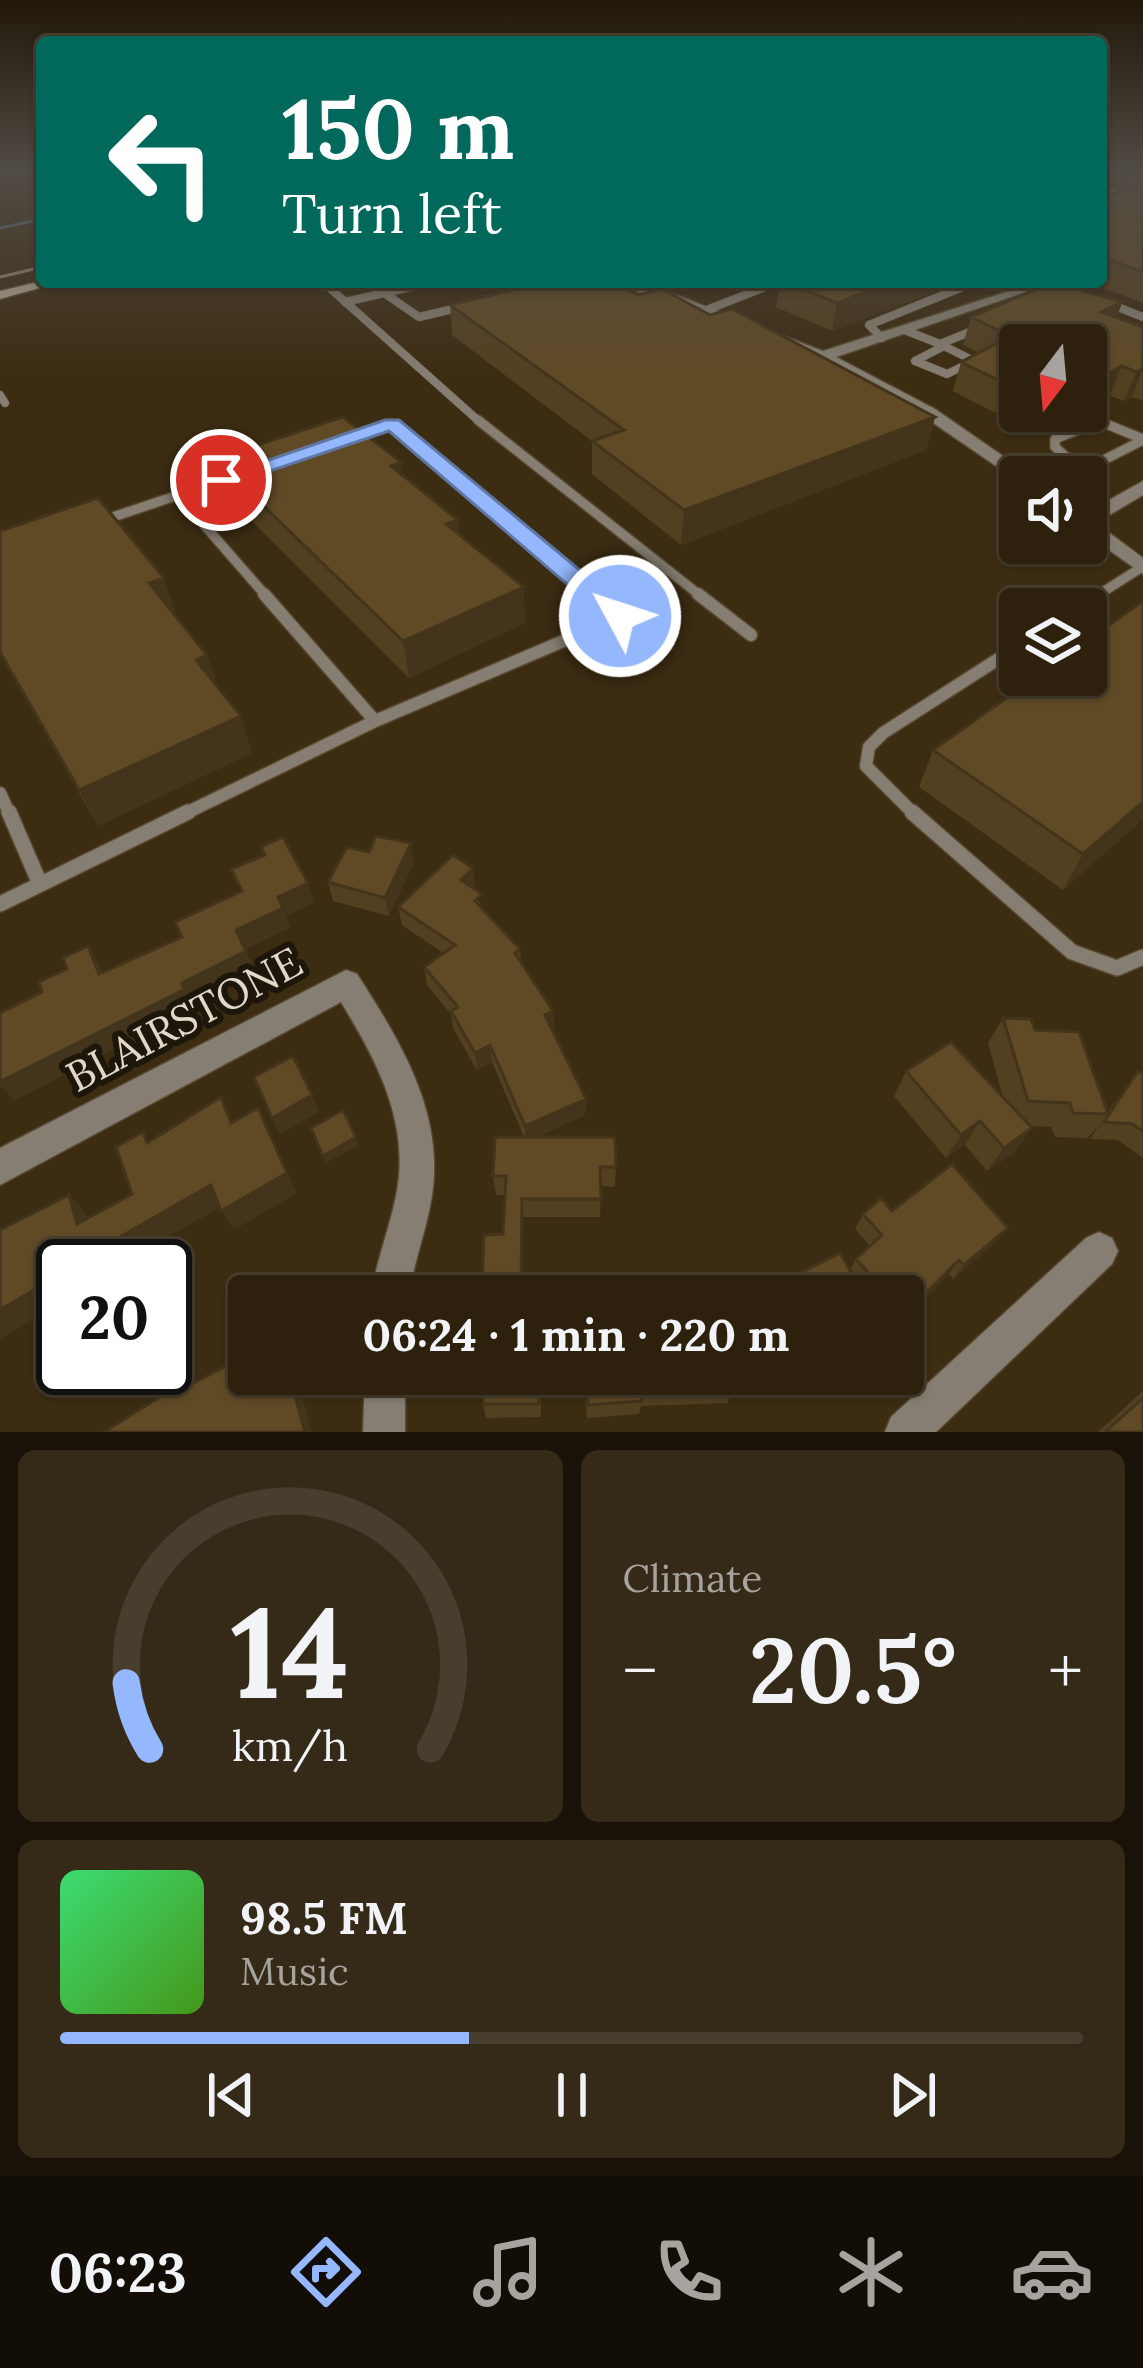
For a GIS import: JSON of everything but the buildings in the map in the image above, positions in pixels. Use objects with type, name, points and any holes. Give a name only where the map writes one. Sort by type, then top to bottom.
[{"type":"main road","points":[[0,295],[36,286]]},
{"type":"street","points":[[637,288],[709,309],[826,355],[922,406],[999,460]]},
{"type":"street","points":[[826,355],[907,331],[1017,288]]},
{"type":"street","points":[[1107,510],[1143,487]]},
{"type":"street","points":[[1107,540],[1143,568]]},
{"type":"street","name":"BLAIRSTONE","points":[[0,1167],[346,984],[387,1048],[418,1146],[416,1188],[394,1275]]},
{"type":"street","points":[[906,1432],[1099,1251]]},
{"type":"street","points":[[384,1432],[385,1395]]},
{"type":"lane","points":[[329,288],[509,448],[751,635]]},
{"type":"lane","points":[[376,288],[418,317],[473,304]]},
{"type":"lane","points":[[345,302],[405,288]]},
{"type":"lane","points":[[709,309],[763,288]]},
{"type":"lane","points":[[882,338],[869,325],[960,288]]},
{"type":"lane","points":[[1099,299],[1143,317]]},
{"type":"lane","points":[[907,331],[942,345],[974,361],[947,374],[915,362],[942,345],[995,321],[964,310]]},
{"type":"lane","points":[[1099,421],[1143,439],[1094,465],[1066,457],[1054,446],[1055,440],[1099,421]]},
{"type":"lane","points":[[0,904],[375,721],[620,616],[392,424],[328,445]]},
{"type":"lane","points":[[89,525],[242,473]]},
{"type":"lane","points":[[178,494],[375,721]]},
{"type":"lane","points":[[1107,590],[1143,568]]},
{"type":"lane","points":[[999,659],[883,734],[868,747],[866,766],[879,784],[1072,952],[1117,968],[1143,957]]},
{"type":"lane","points":[[0,793],[40,884]]},
{"type":"railway","points":[[0,277],[36,268]]},
{"type":"route","points":[[221,480],[392,424],[620,616]]}]
